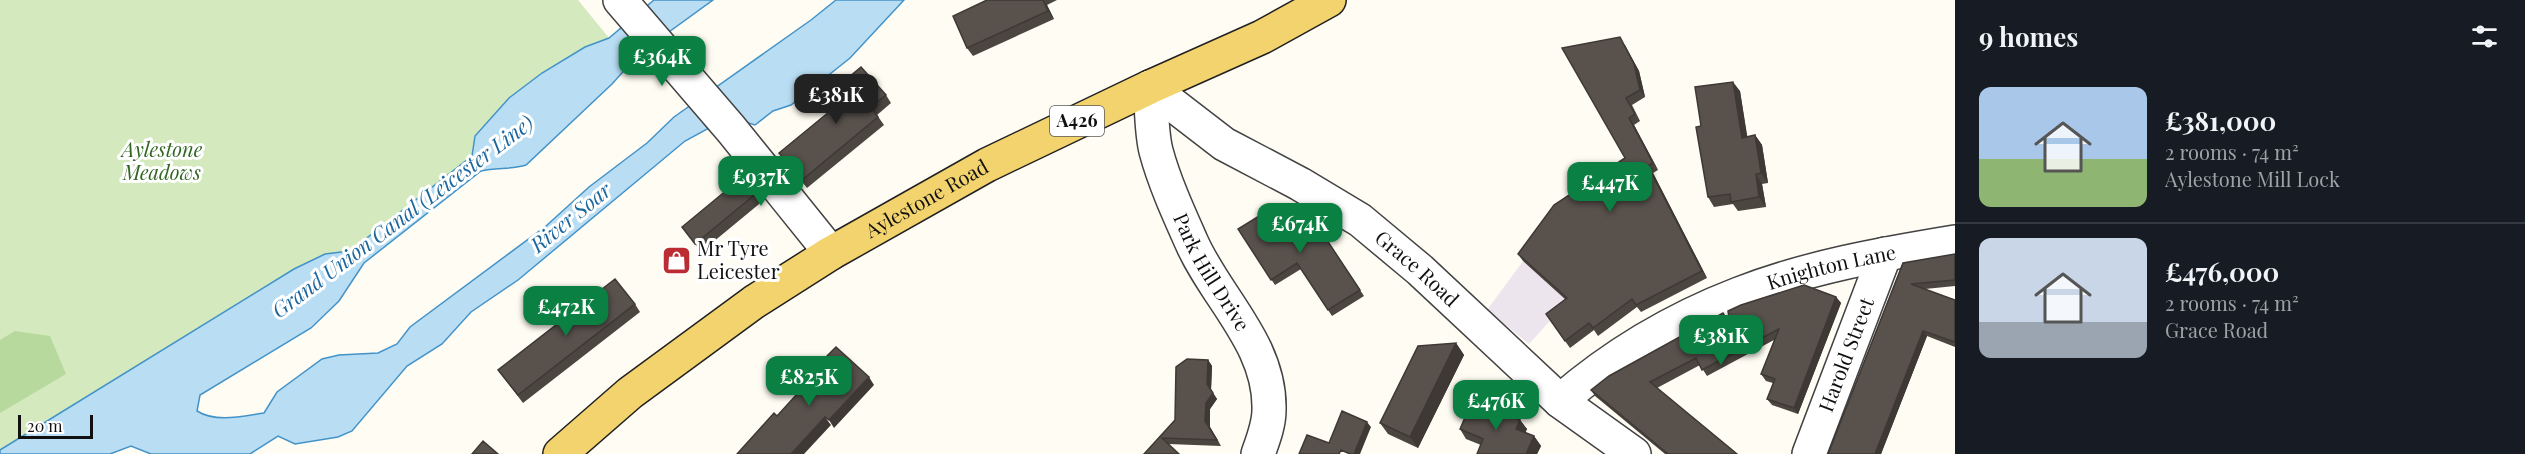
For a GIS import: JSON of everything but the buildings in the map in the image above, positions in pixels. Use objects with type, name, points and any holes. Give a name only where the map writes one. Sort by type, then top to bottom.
[{"type":"main road","name":"Aylestone Road","points":[[560,454],[639,386],[754,302],[831,253],[987,165],[1150,87],[1262,37],[1329,0]]},
{"type":"street","points":[[620,0],[731,129],[831,253]]},
{"type":"street","name":"Grace Road","points":[[1150,87],[1224,144],[1300,184],[1360,220],[1420,270],[1560,401],[1634,454]]},
{"type":"street","name":"Park Hill Drive","points":[[1150,87],[1156,150],[1171,193],[1192,244],[1241,322],[1260,364],[1269,410],[1265,435],[1257,454]]},
{"type":"street","name":"Knighton Lane","points":[[1560,401],[1593,373],[1673,324],[1738,294],[1801,274],[1885,254],[1955,242]]},
{"type":"street","name":"Harold Street","points":[[1809,454],[1885,254]]},
{"type":"shaded area","points":[[1559,212],[1606,267],[1568,301],[1529,344],[1487,310]]},
{"type":"green space","name":"Aylestone Meadows","points":[[0,0],[578,0],[609,38],[585,47],[542,73],[475,136],[473,156],[350,251],[325,254],[294,269],[0,450]]},
{"type":"green space","points":[[15,331],[50,336],[66,374],[0,413],[0,340]]},
{"type":"water","points":[[654,0],[713,0],[640,53],[612,84],[526,165],[481,171],[364,263],[339,301],[311,328],[200,395],[197,411],[204,415],[221,418],[264,413],[277,392],[322,359],[339,355],[378,353],[397,344],[410,327],[546,226],[589,187],[647,143],[674,117],[836,0],[904,0],[850,58],[791,105],[773,111],[755,125],[729,117],[685,141],[518,280],[471,312],[442,344],[407,366],[352,431],[338,437],[295,444],[278,436],[250,454],[151,454],[131,446],[110,454],[0,454],[0,450],[294,269],[325,254],[350,251],[472,156],[475,136],[509,98],[542,73],[585,47],[609,38]]},
{"type":"place","name":"Mr Tyre Leicester","points":[[676,260]]},
{"type":"water label","name":"Grand Union Canal (Leicester Line)","points":[[403,217]]},
{"type":"water label","name":"River Soar","points":[[571,218]]}]
